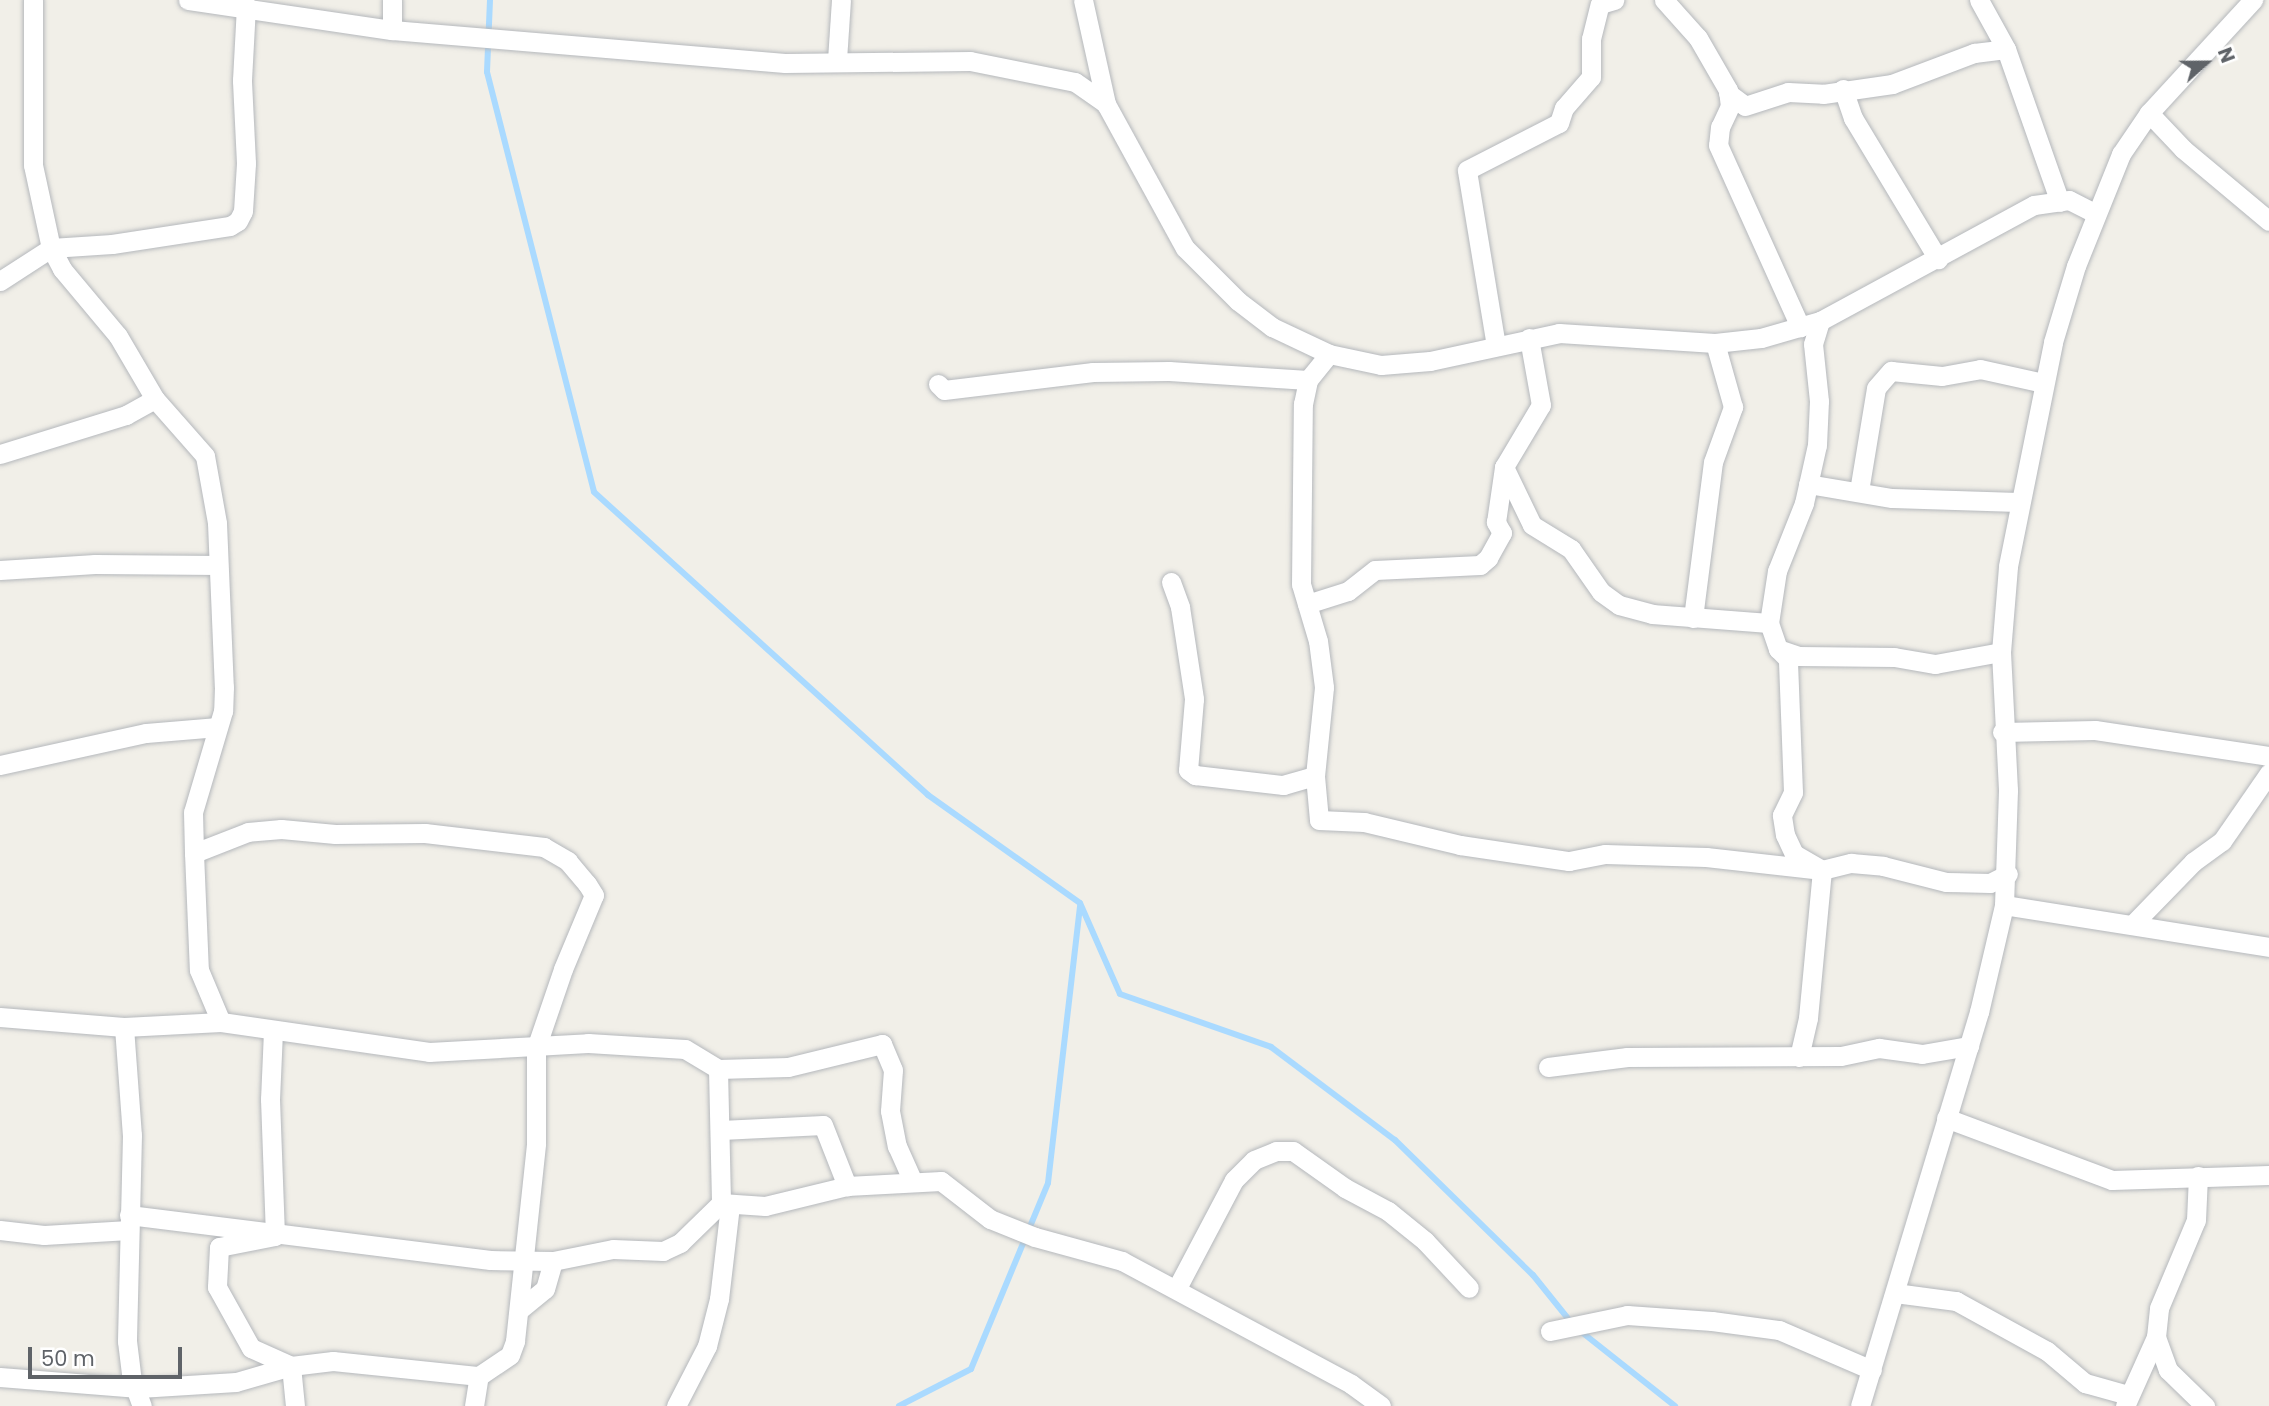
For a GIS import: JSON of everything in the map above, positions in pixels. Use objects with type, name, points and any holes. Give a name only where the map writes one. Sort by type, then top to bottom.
[{"type":"street","points":[[33,0],[33,165],[51,248],[78,290],[118,336],[155,399],[205,456],[218,565],[224,687],[218,727],[193,811],[194,853],[199,970],[221,1022]]},
{"type":"street","points":[[188,0],[246,5],[392,30],[785,64],[837,60],[970,61],[1031,71],[1074,82],[1106,104]]},
{"type":"street","points":[[392,0],[392,30]]},
{"type":"street","points":[[837,60],[841,0]]},
{"type":"street","points":[[1083,0],[1106,104],[1185,248],[1272,327],[1329,354],[1381,365],[1559,333],[1715,344],[1800,327],[1820,321],[2034,205],[2069,201],[2096,214]]},
{"type":"street","points":[[1496,346],[1467,170],[1559,123],[1564,108],[1591,77],[1591,39],[1600,4],[1614,0]]},
{"type":"street","points":[[1659,0],[1698,38],[1728,93],[1730,106],[1720,127],[1718,145],[1800,327]]},
{"type":"street","points":[[1979,0],[2006,49],[2060,202]]},
{"type":"street","points":[[1860,1406],[1969,1046],[2004,905],[2008,874],[2008,790],[2002,732],[2001,652],[2018,502],[2043,383],[2072,278],[2121,154],[2150,113],[2253,0]]},
{"type":"street","points":[[0,281],[51,248],[112,244],[229,226],[239,221],[243,211],[246,163],[242,80],[246,5]]},
{"type":"street","points":[[1728,93],[1745,106],[1788,92],[1823,94],[1892,84],[1974,53],[2006,49]]},
{"type":"street","points":[[1843,89],[1853,118],[1938,259]]},
{"type":"street","points":[[2150,113],[2183,149],[2269,221]]},
{"type":"street","points":[[1820,321],[1813,344],[1819,401],[1817,445],[1808,484],[1777,570],[1769,622],[1778,649],[1788,659],[1793,792],[1782,815],[1785,835],[1794,854],[1822,870]]},
{"type":"street","points":[[1307,604],[1348,591],[1375,570],[1480,565],[1502,533],[1496,522],[1504,467],[1541,405],[1529,338]]},
{"type":"street","points":[[1693,618],[1713,462],[1733,407],[1715,344]]},
{"type":"street","points":[[1329,354],[1308,380],[1303,404],[1301,584],[1324,687],[1315,776],[1319,820],[1364,822],[1460,845],[1569,861],[1605,854],[1706,857],[1822,870],[1862,864],[1947,882],[1990,883],[2008,874]]},
{"type":"street","points":[[1859,491],[1876,388],[1891,371],[1942,376],[1980,369],[2043,383]]},
{"type":"street","points":[[938,384],[944,390],[1118,371],[1308,380]]},
{"type":"street","points":[[0,454],[126,415],[155,399]]},
{"type":"street","points":[[1504,467],[1532,525],[1571,549],[1601,592],[1619,605],[1693,618],[1769,622]]},
{"type":"street","points":[[1808,484],[1892,498],[2018,502]]},
{"type":"street","points":[[0,570],[95,564],[218,565]]},
{"type":"street","points":[[1171,582],[1180,607],[1194,699],[1188,770],[1195,775],[1283,785],[1315,776]]},
{"type":"street","points":[[1778,649],[1798,656],[1894,657],[1935,664],[2001,652]]},
{"type":"street","points":[[0,765],[47,751],[99,745],[146,733],[218,727]]},
{"type":"street","points":[[2002,732],[2095,730],[2180,739],[2269,762],[2222,841],[2193,862],[2132,925]]},
{"type":"street","points":[[0,1377],[141,1397],[236,1382],[291,1366],[334,1361],[479,1376],[510,1355],[519,1310],[536,1143],[536,1048],[594,895],[579,871],[544,847],[425,833],[335,834],[281,829],[248,832],[194,853]]},
{"type":"street","points":[[1799,1057],[1808,1018],[1822,870]]},
{"type":"street","points":[[2004,905],[2269,947]]},
{"type":"street","points":[[0,1017],[124,1027],[221,1022],[429,1052],[651,1044],[685,1049],[718,1069],[788,1068],[882,1044],[893,1070],[890,1111],[897,1146],[912,1179]]},
{"type":"street","points":[[124,1027],[132,1135],[127,1341],[132,1379],[141,1397]]},
{"type":"street","points":[[273,1031],[270,1099],[275,1236]]},
{"type":"street","points":[[1548,1067],[1627,1057],[1841,1056],[1879,1048],[1922,1054],[1969,1046]]},
{"type":"street","points":[[681,1404],[707,1346],[719,1299],[726,1205],[718,1069]]},
{"type":"street","points":[[1946,1118],[2112,1180],[2269,1175]]},
{"type":"street","points":[[721,1130],[823,1125],[847,1186]]},
{"type":"street","points":[[1177,1288],[1234,1180],[1254,1160],[1276,1151],[1293,1151],[1345,1188],[1388,1210],[1425,1241],[1469,1288]]},
{"type":"street","points":[[1895,1293],[1956,1301],[2047,1352],[2085,1383],[2127,1401],[2156,1337],[2159,1308],[2196,1220],[2198,1176]]},
{"type":"street","points":[[0,1230],[44,1235],[129,1223],[553,1261],[613,1249],[663,1251],[680,1243],[726,1205],[765,1206],[847,1186],[912,1179],[941,1181],[989,1219],[1035,1237],[1122,1261],[1177,1288],[1379,1405]]},
{"type":"street","points":[[275,1236],[219,1247],[216,1287],[251,1348],[291,1366]]},
{"type":"street","points":[[519,1310],[545,1289],[553,1261]]},
{"type":"street","points":[[1549,1331],[1627,1315],[1712,1321],[1779,1330],[1872,1370]]},
{"type":"street","points":[[2156,1337],[2168,1370],[2205,1406]]},
{"type":"street","points":[[291,1366],[295,1406]]},
{"type":"street","points":[[474,1406],[479,1376]]},
{"type":"waterway","points":[[490,0],[487,72],[594,492],[928,795],[1080,903],[1120,994],[1271,1047],[1395,1140],[1533,1275],[1574,1326],[1675,1406]]},
{"type":"waterway","points":[[899,1406],[971,1369],[1048,1183],[1080,906]]}]
